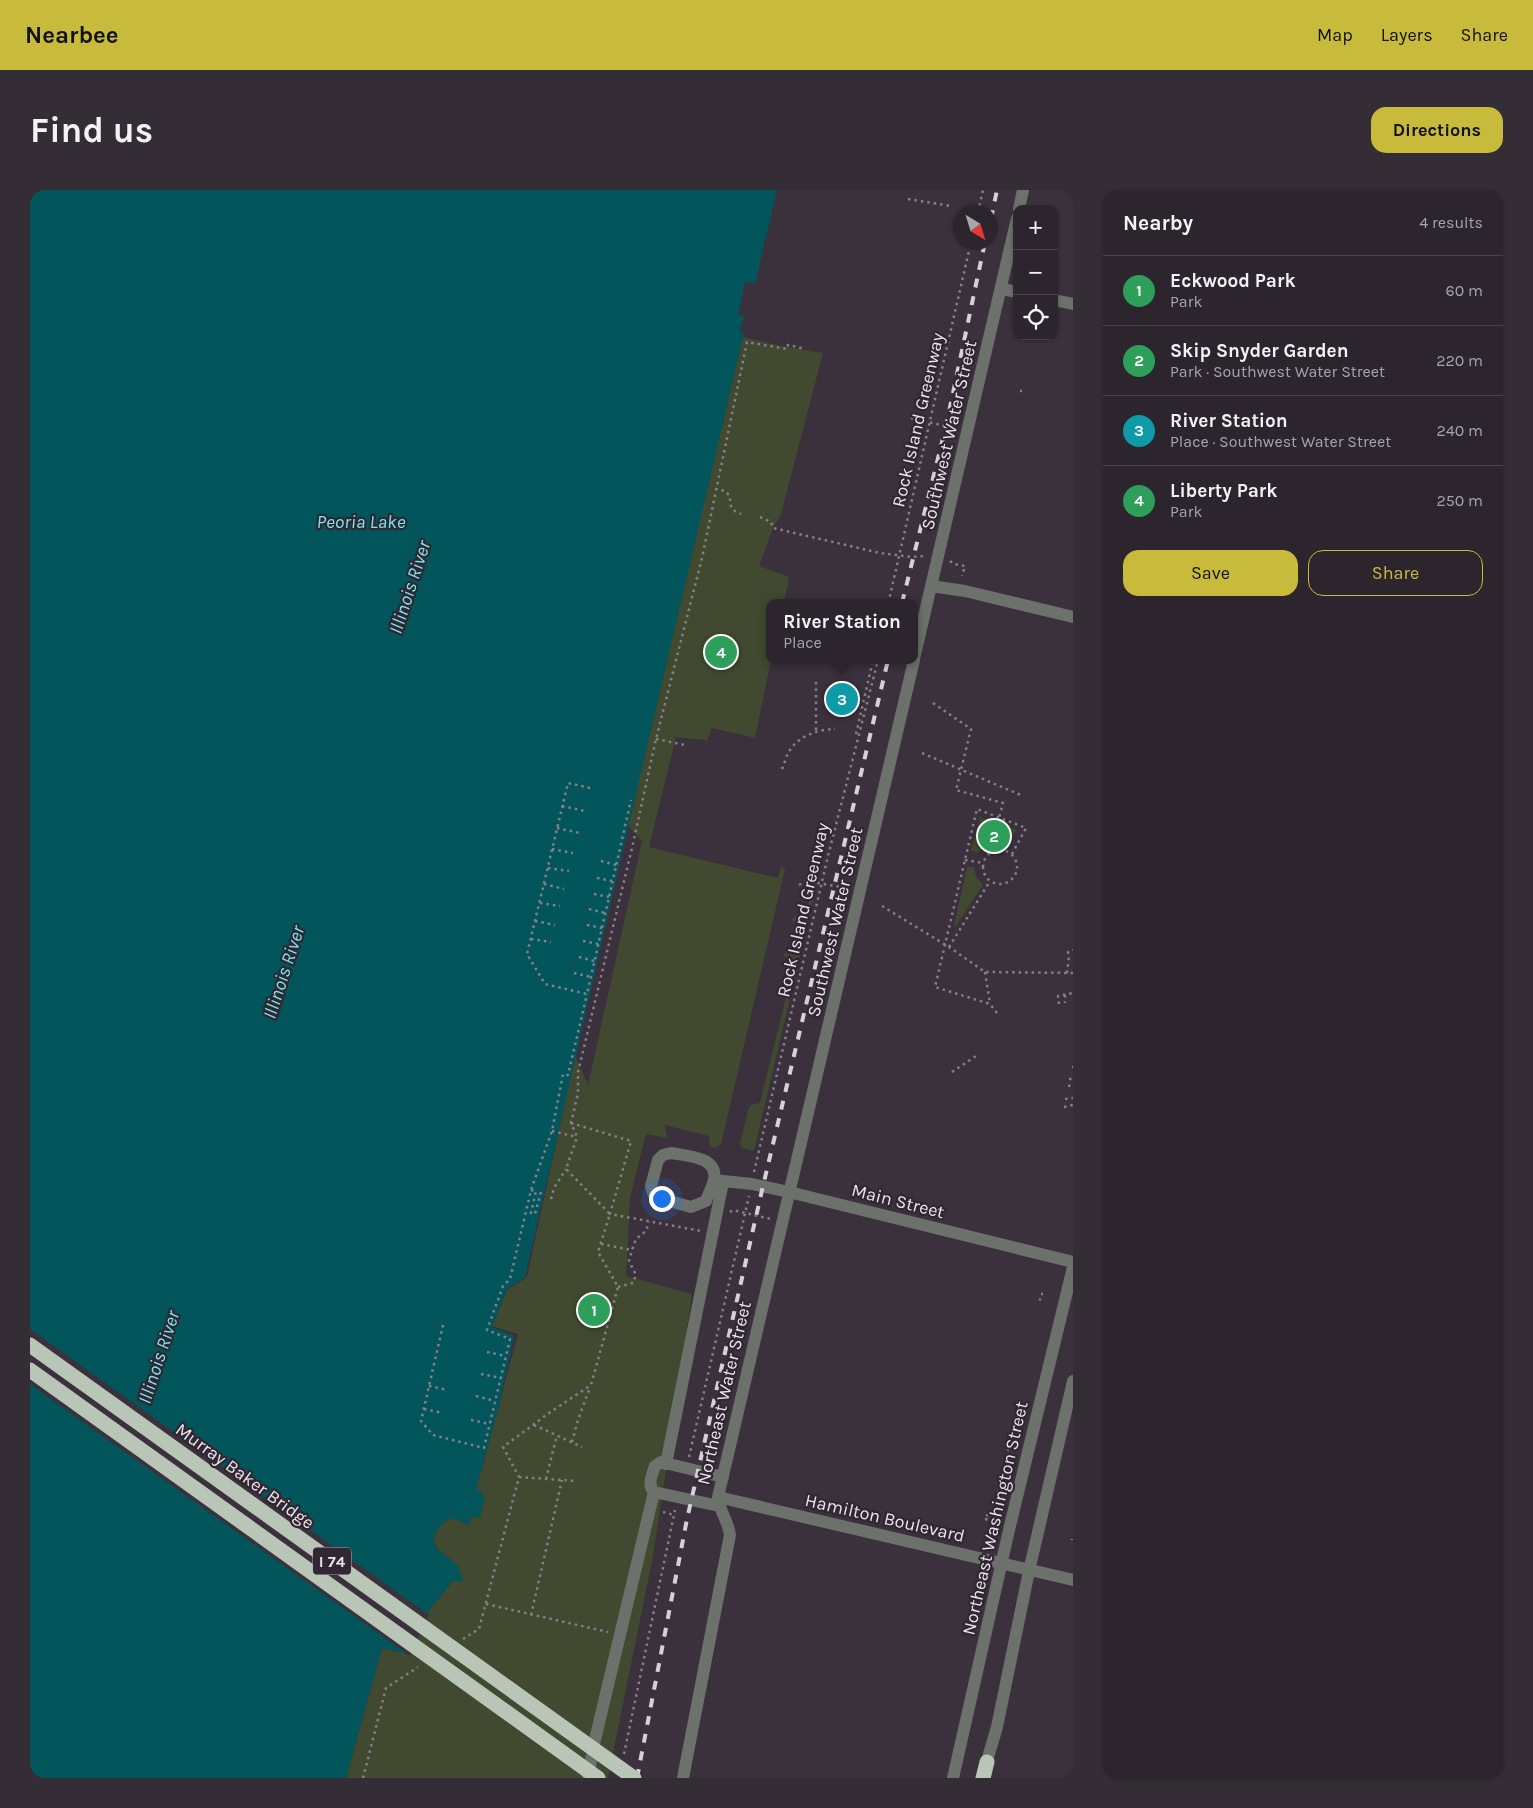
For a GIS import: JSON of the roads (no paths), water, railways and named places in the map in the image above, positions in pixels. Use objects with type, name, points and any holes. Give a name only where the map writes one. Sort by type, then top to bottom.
[{"type":"highway","name":"Murray Baker Bridge","points":[[30,1345],[634,1778]]},
{"type":"highway","name":"I 74","points":[[30,1370],[598,1778]]},
{"type":"highway","points":[[983,1778],[987,1762]]},
{"type":"street","points":[[1020,205],[1023,190]]},
{"type":"street","name":"Southwest Water Street","points":[[918,643],[1013,237]]},
{"type":"street","points":[[1002,288],[1013,291]]},
{"type":"street","points":[[1058,301],[1073,304]]},
{"type":"street","points":[[931,586],[1072,613]]},
{"type":"street","name":"Southwest Water Street","points":[[789,1192],[913,664]]},
{"type":"street","points":[[666,1464],[718,1181],[715,1171],[710,1164],[701,1159],[671,1153],[663,1155],[658,1160],[651,1186],[654,1193],[662,1199],[691,1206],[706,1201],[718,1181]]},
{"type":"street","name":"Main Street","points":[[718,1181],[752,1184],[789,1192],[1073,1262]]},
{"type":"street","name":"Northeast Water Street","points":[[683,1778],[730,1535],[727,1519],[718,1502],[722,1477],[789,1192]]},
{"type":"street","name":"Northeast Washington Street","points":[[953,1778],[1073,1267]]},
{"type":"street","points":[[987,1762],[1073,1381]]},
{"type":"street","points":[[588,1778],[594,1744],[622,1635],[654,1492],[650,1485],[654,1466],[658,1463],[666,1464],[722,1477]]},
{"type":"street","name":"Hamilton Boulevard","points":[[654,1492],[718,1502],[1073,1580]]},
{"type":"water","name":"Peoria Lake","points":[[30,190],[777,190],[755,284],[745,282],[738,315],[744,316],[739,329],[740,332],[744,332],[743,337],[525,1277],[507,1289],[492,1327],[514,1336],[498,1410],[476,1489],[482,1491],[481,1495],[485,1496],[480,1518],[471,1516],[469,1525],[452,1518],[443,1523],[437,1531],[434,1537],[436,1547],[457,1565],[463,1580],[460,1582],[457,1580],[454,1583],[451,1580],[449,1586],[429,1610],[408,1654],[382,1648],[346,1778],[30,1778]]},
{"type":"railway","points":[[994,205],[997,190]]},
{"type":"railway","points":[[903,599],[946,426],[983,250]]},
{"type":"railway","points":[[637,1778],[687,1519],[763,1186],[887,664]]},
{"type":"place","name":"Liberty Park","points":[[721,652]]},
{"type":"place","name":"River Station","points":[[842,699]]},
{"type":"place","name":"Skip Snyder Garden","points":[[994,836]]},
{"type":"place","name":"Eckwood Park","points":[[594,1310]]},
{"type":"water label","name":"Illinois River","points":[[409,587]]},
{"type":"water label","name":"Illinois River","points":[[283,972]]},
{"type":"water label","name":"Illinois River","points":[[158,1357]]}]
